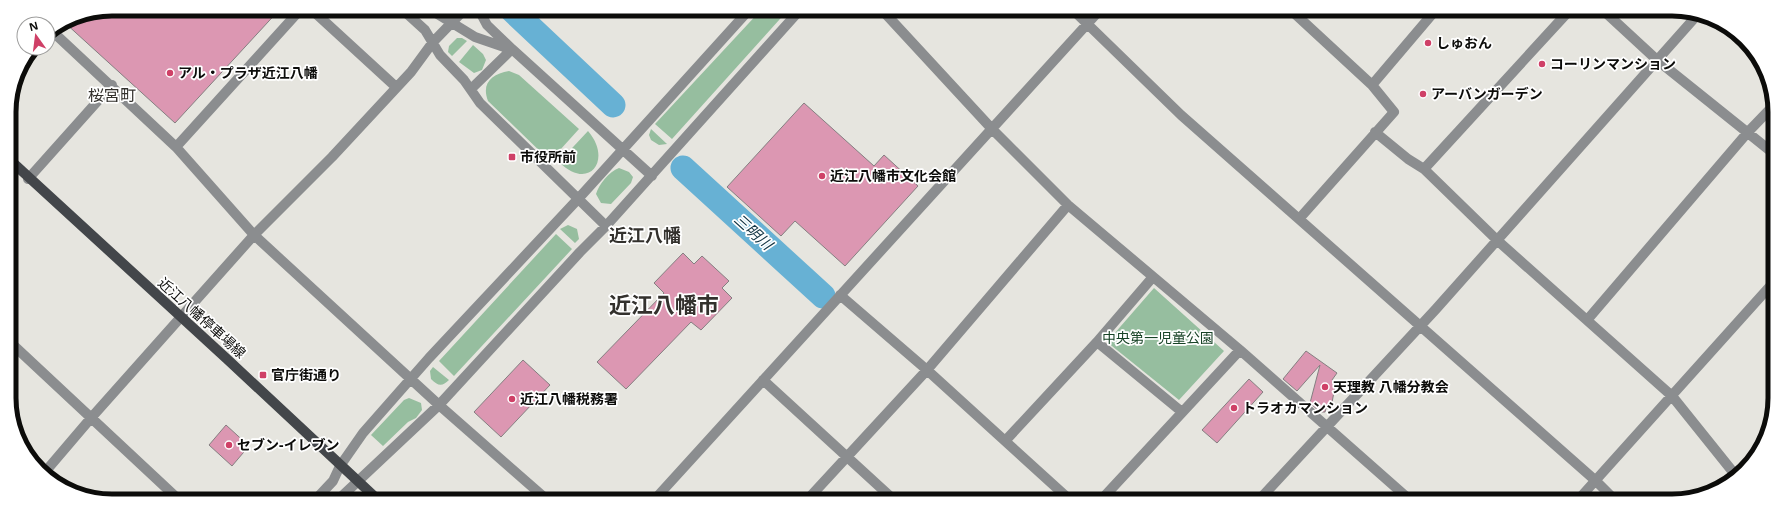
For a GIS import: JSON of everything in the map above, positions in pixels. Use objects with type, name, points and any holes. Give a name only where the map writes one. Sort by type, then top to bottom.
[{"type":"main road","name":"近江八幡停車場線","points":[[16,166],[227,359],[372,494]]},
{"type":"street","points":[[176,147],[295,16]]},
{"type":"street","points":[[319,16],[396,87]]},
{"type":"street","points":[[410,16],[425,30],[434,42],[440,55],[471,89],[480,103],[606,226]]},
{"type":"street","points":[[440,16],[475,37],[512,49]]},
{"type":"street","points":[[47,469],[254,235],[332,157],[458,16]]},
{"type":"street","points":[[482,16],[487,25],[512,49],[652,176]]},
{"type":"street","points":[[321,494],[333,481],[340,466],[363,433],[434,352],[578,199],[744,16]]},
{"type":"street","points":[[344,494],[439,405],[652,176],[795,16]]},
{"type":"street","points":[[888,16],[992,129],[1068,205],[1152,278],[1240,350],[1403,494]]},
{"type":"street","points":[[1080,16],[1181,115],[1609,494]]},
{"type":"street","points":[[660,494],[1094,16]]},
{"type":"street","points":[[1298,219],[1394,112],[1372,85],[1302,16]]},
{"type":"street","points":[[1372,85],[1431,16]]},
{"type":"street","points":[[1424,169],[1564,16]]},
{"type":"street","points":[[1609,16],[1656,60],[1768,149]]},
{"type":"street","points":[[1264,494],[1498,241],[1694,18]]},
{"type":"street","points":[[56,35],[112,85],[176,147],[254,235],[439,405],[540,494]]},
{"type":"street","points":[[471,89],[512,49]]},
{"type":"street","points":[[28,178],[112,85]]},
{"type":"street","points":[[1588,319],[1748,132],[1768,111]]},
{"type":"street","points":[[1375,132],[1408,159],[1424,169],[1498,241],[1588,319],[1672,396],[1733,472]]},
{"type":"street","points":[[813,494],[927,370],[1068,205]]},
{"type":"street","points":[[1006,440],[1097,342],[1152,278]]},
{"type":"street","points":[[1584,494],[1768,288]]},
{"type":"street","points":[[840,295],[1006,440],[1064,494]]},
{"type":"street","points":[[1097,342],[1182,412]]},
{"type":"street","points":[[16,350],[172,494]]},
{"type":"street","points":[[1107,494],[1240,350]]},
{"type":"street","points":[[763,380],[888,494]]},
{"type":"green space","points":[[755,16],[783,16],[672,139],[655,124]]},
{"type":"green space","points":[[457,38],[462,38],[467,41],[452,56],[448,52],[449,46]]},
{"type":"green space","points":[[473,45],[483,54],[486,60],[482,70],[474,73],[459,62]]},
{"type":"green space","points":[[509,71],[519,75],[579,129],[550,161],[488,101],[486,95],[487,84],[498,74]]},
{"type":"green space","points":[[651,129],[667,144],[659,145],[651,140],[649,135]]},
{"type":"green space","points":[[588,131],[595,142],[598,152],[598,161],[594,169],[588,173],[580,174],[570,170],[559,162]]},
{"type":"green space","points":[[619,168],[629,172],[633,177],[631,183],[611,204],[601,203],[596,194],[597,190],[608,175]]},
{"type":"green space","points":[[568,225],[577,229],[579,239],[575,243],[560,229]]},
{"type":"green space","points":[[556,234],[572,249],[454,376],[439,361]]},
{"type":"green space","name":"中央第一児童公園","points":[[1154,288],[1224,351],[1179,400],[1107,342]]},
{"type":"green space","points":[[433,367],[449,380],[442,385],[433,381],[431,379],[430,371]]},
{"type":"green space","points":[[409,398],[421,403],[422,410],[416,418],[408,422],[383,446],[371,435],[404,400]]},
{"type":"building","name":"アル・プラザ近江八幡","points":[[112,16],[274,16],[175,123],[69,26],[87,19]]},
{"type":"building","name":"近江八幡市文化会館","points":[[804,103],[874,166],[884,155],[918,186],[845,266],[795,221],[781,236],[727,187]]},
{"type":"building","points":[[683,253],[694,264],[702,256],[729,281],[722,288],[732,298],[701,330],[691,322],[626,389],[597,362],[664,293],[654,283]]},
{"type":"building","name":"天理教 八幡分教会","points":[[1306,351],[1337,373],[1332,380],[1336,381],[1331,408],[1326,408],[1325,412],[1320,412],[1310,403],[1320,365],[1297,391],[1283,379]]},
{"type":"building","name":"近江八幡税務署","points":[[523,360],[550,385],[501,437],[474,412]]},
{"type":"building","name":"トラオカマンション","points":[[1249,379],[1263,392],[1217,443],[1202,430]]},
{"type":"building","name":"セブン-イレブン","points":[[226,425],[249,446],[232,466],[209,445]]},
{"type":"waterway","name":"三明川","points":[[518,16],[613,105]]},
{"type":"waterway","name":"三明川","points":[[683,168],[823,296]]},
{"type":"place","name":"しゅおん","points":[[1428,43]]},
{"type":"place","name":"コーリンマンション","points":[[1542,64]]},
{"type":"place","name":"アル・プラザ近江八幡","points":[[170,73]]},
{"type":"place","name":"アーバンガーデン","points":[[1423,94]]},
{"type":"place","name":"市役所前","points":[[512,157]]},
{"type":"place","name":"近江八幡市文化会館","points":[[822,176]]},
{"type":"place","name":"官庁街通り","points":[[263,375]]},
{"type":"place","name":"天理教 八幡分教会","points":[[1325,387]]},
{"type":"place","name":"近江八幡税務署","points":[[512,399]]},
{"type":"place","name":"トラオカマンション","points":[[1234,408]]},
{"type":"place","name":"セブン-イレブン","points":[[229,445]]},
{"type":"district","name":"桜宮町","points":[[112,95]]},
{"type":"district","name":"近江八幡","points":[[645,236]]},
{"type":"district","name":"近江八幡市","points":[[664,305]]}]
